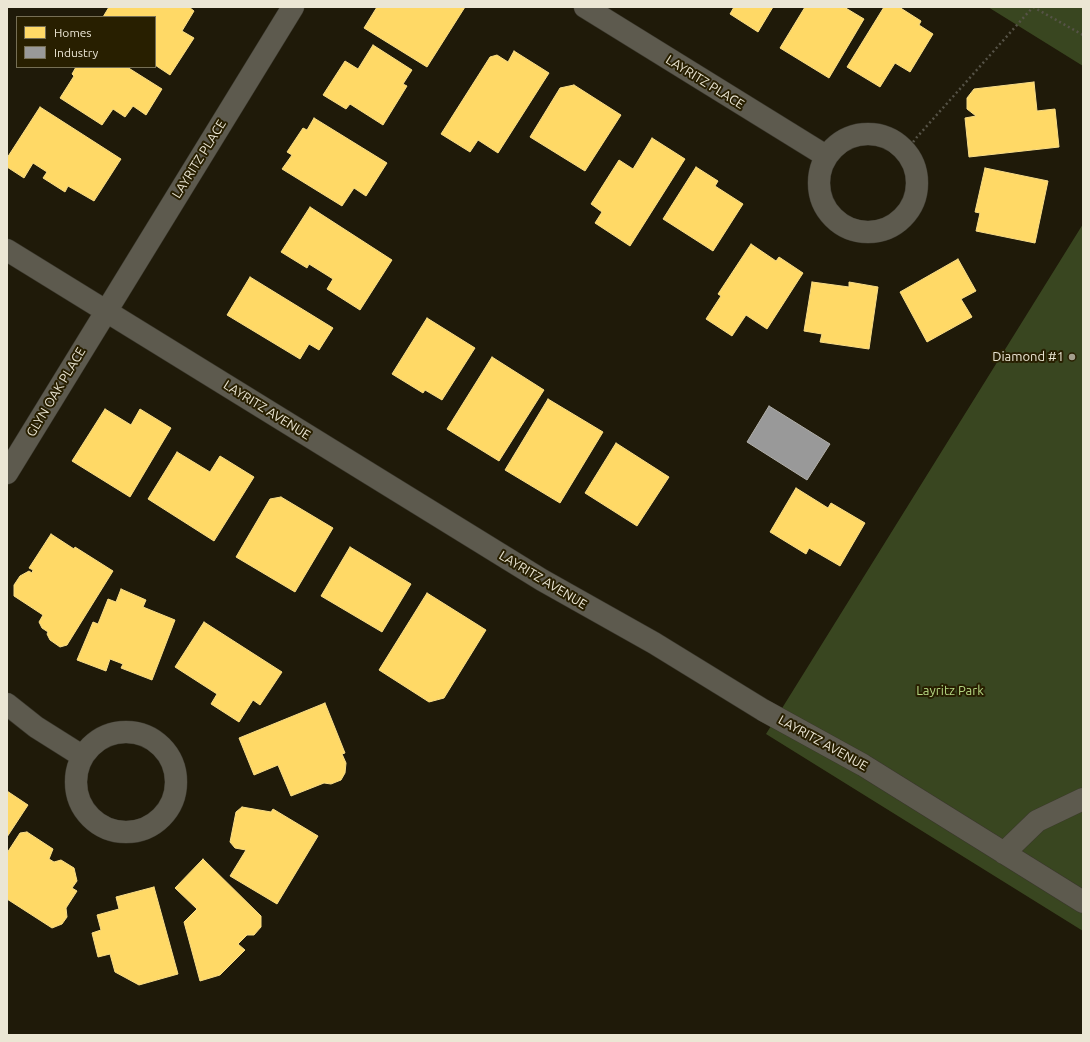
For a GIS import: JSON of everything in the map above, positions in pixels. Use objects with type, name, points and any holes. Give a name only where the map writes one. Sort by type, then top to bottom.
[{"type":"street","name":"LAYRITZ PLACE","points":[[106,311],[293,7]]},
{"type":"street","name":"LAYRITZ PLACE","points":[[585,7],[826,156]]},
{"type":"street","points":[[865,133],[888,136],[907,150],[918,175],[915,203],[898,224],[872,234],[845,228],[825,209],[818,183],[826,156],[842,140],[865,133]]},
{"type":"street","name":"LAYRITZ AVENUE","points":[[7,250],[542,580],[654,643],[763,710],[863,764],[1083,902]]},
{"type":"street","name":"GLYN OAK PLACE","points":[[7,474],[106,311]]},
{"type":"street","points":[[7,704],[36,727],[82,756]]},
{"type":"street","points":[[126,731],[151,737],[170,755],[177,781],[171,807],[152,826],[146,828],[127,833],[101,826],[82,807],[75,782],[82,756],[101,738],[120,732],[126,731]]},
{"type":"street","points":[[1004,853],[1037,821],[1083,799]]},
{"type":"path","points":[[907,150],[1033,7],[1083,35]]},
{"type":"green space","points":[[988,7],[1083,7],[1083,66]]},
{"type":"green space","name":"Layritz Park","points":[[1083,224],[1083,931],[766,734]]},
{"type":"building: Homes","points":[[109,7],[189,7],[194,11],[182,31],[194,38],[170,75],[156,66],[156,16],[104,16]]},
{"type":"building: Homes","points":[[377,7],[465,7],[427,67],[364,28]]},
{"type":"building: Homes","points":[[734,7],[773,7],[758,32],[730,14]]},
{"type":"building: Homes","points":[[805,7],[844,7],[864,19],[829,78],[780,48]]},
{"type":"building: Homes","points":[[884,7],[899,7],[921,21],[919,25],[933,34],[910,72],[895,63],[880,87],[847,67]]},
{"type":"building: Homes","points":[[373,45],[412,70],[403,84],[407,86],[383,125],[350,104],[346,109],[323,95],[345,61],[358,69]]},
{"type":"building: Homes","points":[[514,51],[549,73],[498,153],[478,140],[470,152],[441,134],[490,57],[497,55],[508,62]]},
{"type":"building: Homes","points":[[75,68],[129,68],[162,89],[146,115],[133,106],[125,117],[113,109],[102,125],[60,98],[74,76],[72,74]]},
{"type":"building: Homes","points":[[1034,82],[1037,111],[1055,109],[1059,147],[969,157],[965,118],[976,116],[967,109],[967,98],[974,89]]},
{"type":"building: Homes","points":[[574,85],[621,115],[585,171],[530,137],[560,88]]},
{"type":"building: Homes","points":[[40,107],[121,159],[94,201],[68,186],[65,192],[43,178],[47,172],[33,163],[24,178],[7,167],[7,158]]},
{"type":"building: Homes","points":[[314,118],[387,163],[366,196],[354,188],[342,206],[282,169],[292,155],[287,152],[303,128],[307,130]]},
{"type":"building: Homes","points":[[652,138],[685,159],[630,246],[595,223],[602,212],[591,204],[619,160],[633,169]]},
{"type":"building: Homes","points":[[696,167],[718,181],[715,186],[743,204],[713,251],[663,219]]},
{"type":"building: Homes","points":[[985,168],[1048,181],[1035,243],[976,231],[980,213],[975,212]]},
{"type":"building: Homes","points":[[310,207],[392,260],[360,310],[327,289],[333,279],[309,264],[307,268],[281,252]]},
{"type":"building: Homes","points":[[751,244],[776,261],[779,257],[803,273],[767,329],[746,315],[732,336],[706,319],[721,296],[718,294]]},
{"type":"building: Homes","points":[[958,259],[976,291],[961,299],[972,317],[927,342],[900,292]]},
{"type":"building: Homes","points":[[250,277],[333,328],[319,350],[309,344],[300,359],[227,315]]},
{"type":"building: Homes","points":[[812,282],[849,287],[849,282],[878,287],[869,349],[820,342],[822,334],[804,331]]},
{"type":"building: Homes","points":[[427,318],[475,348],[442,400],[425,390],[423,393],[392,374]]},
{"type":"building: Homes","points":[[492,357],[544,390],[499,461],[447,429]]},
{"type":"building: Homes","points":[[548,399],[603,432],[560,503],[505,470]]},
{"type":"building: Homes","points":[[105,409],[131,425],[140,409],[171,428],[130,497],[72,461]]},
{"type":"building: Homes","points":[[616,443],[669,477],[637,526],[585,493]]},
{"type":"building: Homes","points":[[177,452],[210,472],[220,456],[254,477],[214,541],[148,499]]},
{"type":"building: Homes","points":[[796,488],[828,508],[831,503],[865,523],[840,566],[809,548],[806,554],[770,532]]},
{"type":"building: Homes","points":[[281,497],[333,528],[295,592],[236,557],[270,499]]},
{"type":"building: Homes","points":[[51,534],[113,571],[67,645],[60,647],[50,640],[47,634],[48,632],[42,628],[39,622],[43,615],[14,596],[14,585],[20,576],[29,571],[32,573],[33,570],[29,568]]},
{"type":"building: Homes","points":[[350,547],[411,584],[382,632],[321,596]]},
{"type":"building: Homes","points":[[121,589],[146,600],[143,607],[175,620],[152,680],[121,668],[123,664],[110,659],[106,671],[77,660],[93,622],[98,624],[108,599],[116,602]]},
{"type":"building: Homes","points":[[427,593],[486,630],[444,698],[429,702],[379,670]]},
{"type":"building: Homes","points":[[204,622],[282,672],[260,705],[253,700],[239,722],[211,704],[217,694],[175,667]]},
{"type":"building: Homes","points":[[325,703],[345,753],[342,754],[346,763],[345,773],[341,780],[331,784],[324,783],[291,796],[278,765],[254,775],[239,738]]},
{"type":"building: Homes","points":[[7,791],[28,805],[7,837]]},
{"type":"building: Homes","points":[[242,807],[271,812],[273,809],[318,836],[277,904],[230,876],[246,850],[235,848],[230,842],[236,812]]},
{"type":"building: Homes","points":[[27,832],[53,849],[49,859],[54,862],[61,860],[74,868],[77,881],[72,888],[77,891],[66,908],[67,917],[62,924],[52,928],[7,899],[7,853],[20,833]]},
{"type":"building: Homes","points":[[203,859],[261,916],[261,927],[254,935],[247,935],[238,944],[245,950],[220,975],[200,981],[184,922],[197,909],[175,888]]},
{"type":"building: Homes","points":[[154,887],[178,974],[139,985],[115,972],[110,954],[98,957],[92,933],[101,930],[97,915],[119,909],[116,897]]},
{"type":"building: Industry","points":[[769,406],[830,444],[807,480],[747,442]]},
{"type":"place","name":"Diamond #1","points":[[1072,357]]}]
